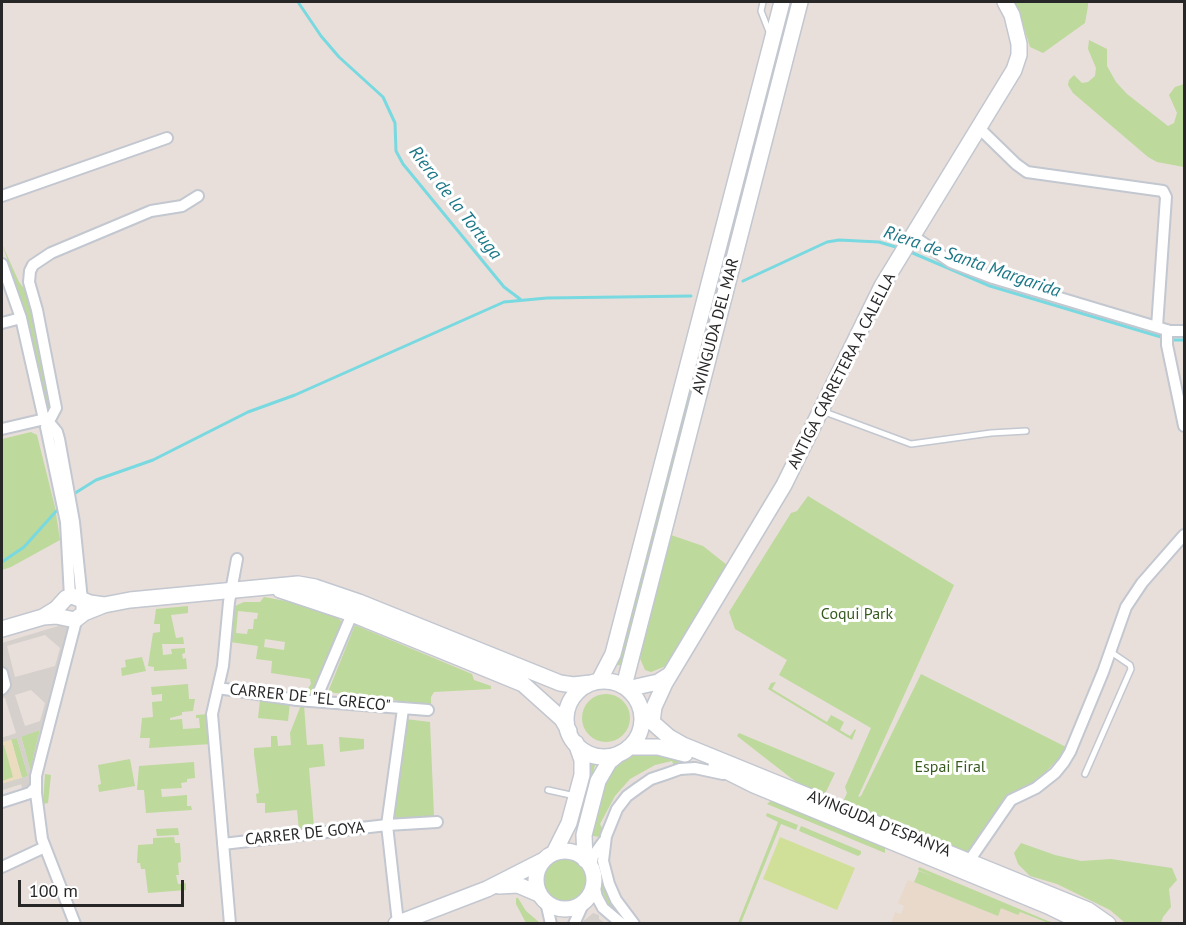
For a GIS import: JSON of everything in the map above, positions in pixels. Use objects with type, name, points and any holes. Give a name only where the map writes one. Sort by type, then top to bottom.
[{"type":"main road","name":"AVINGUDA DEL MAR","points":[[595,682],[603,676],[615,647],[782,2]]},
{"type":"main road","name":"AVINGUDA DEL MAR","points":[[626,688],[632,650],[800,2]]},
{"type":"main road","name":"ANTIGA CARRETERA A CALELLA","points":[[647,716],[671,672],[784,485],[870,309],[897,261],[1014,70],[1019,55],[1017,30],[1005,2]]},
{"type":"main road","points":[[2,629],[43,617],[56,609],[298,584],[315,587],[359,602],[541,677],[573,685],[614,682],[626,688],[647,716],[639,733],[626,749],[609,762],[598,781],[584,835],[588,864],[594,884],[589,897],[575,908],[565,909],[555,908],[518,885],[487,889]]},
{"type":"main road","points":[[265,587],[352,614],[523,684],[562,719],[582,760],[582,775],[570,823],[536,876],[542,898]]},
{"type":"main road","points":[[626,688],[658,682],[665,679],[671,672]]},
{"type":"main road","points":[[595,682],[580,689],[570,701],[566,716],[572,737],[586,752],[599,756],[611,756],[626,749]]},
{"type":"main road","name":"AVINGUDA D'ESPANYA","points":[[647,716],[669,737],[678,742],[831,801],[1088,910],[1108,924]]},
{"type":"main road","name":"AVINGUDA D'ESPANYA","points":[[626,749],[650,746],[673,750],[711,764],[736,777],[1048,906],[1085,924]]},
{"type":"main road","points":[[397,923],[487,889],[549,856],[567,851],[575,853],[588,864]]},
{"type":"street","points":[[978,127],[1027,172],[1163,191],[1166,197],[1162,328],[1185,426]]},
{"type":"street","points":[[2,196],[167,138]]},
{"type":"street","points":[[2,429],[46,423],[53,417],[56,408],[37,310],[29,282],[33,265],[51,253],[115,225],[151,211],[182,206],[198,196]]},
{"type":"street","points":[[911,238],[951,262],[993,278],[1162,328],[1185,332]]},
{"type":"street","points":[[2,264],[21,318],[66,504],[76,621],[41,756],[36,787],[39,829],[75,924]]},
{"type":"street","points":[[2,323],[21,318]]},
{"type":"street","points":[[46,423],[57,432],[68,491],[66,522],[75,607]]},
{"type":"street","points":[[969,861],[1011,800],[1036,788],[1055,773],[1064,762],[1111,652],[1126,607],[1135,592],[1185,535]]},
{"type":"street","points":[[230,924],[212,714],[237,559]]},
{"type":"street","points":[[315,701],[352,614]]},
{"type":"street","points":[[2,673],[5,685],[2,689]]},
{"type":"street","name":"CARRER DE \"EL GRECO\"","points":[[218,688],[315,701],[428,710]]},
{"type":"street","points":[[397,923],[387,825],[403,709]]},
{"type":"street","name":"AVINGUDA D'ESPANYA","points":[[588,864],[604,841],[617,809],[627,796],[651,779],[695,768],[736,777]]},
{"type":"street","points":[[2,802],[30,793],[36,787]]},
{"type":"street","name":"CARRER DE GOYA","points":[[222,843],[387,825],[437,822]]},
{"type":"street","name":"AVINGUDA D'ESPANYA","points":[[604,841],[603,861],[609,884],[616,900],[634,924]]},
{"type":"street","points":[[2,867],[45,847]]},
{"type":"street","points":[[594,884],[603,908],[622,924]]},
{"type":"street","points":[[542,898],[551,924]]},
{"type":"street","points":[[574,924],[584,903]]},
{"type":"lane","points":[[763,2],[761,11],[770,37],[769,51]]},
{"type":"lane","points":[[820,411],[911,444],[1026,430]]},
{"type":"lane","points":[[1085,774],[1131,669],[1130,665],[1111,652]]},
{"type":"lane","points":[[548,790],[577,797]]},
{"type":"shaded area","points":[[65,624],[69,628],[36,755],[31,786],[23,791],[21,784],[2,790],[2,784],[28,776],[17,738],[2,742],[2,738],[16,733],[5,698],[2,698],[2,643]],"holes":[[[45,635],[60,648],[55,666],[15,677],[7,646]],[[31,690],[45,703],[40,721],[25,726],[15,695]],[[40,730],[31,772],[21,737]]]},
{"type":"shaded area","points":[[919,871],[1046,923],[891,924],[895,912],[901,914],[904,906],[898,903],[908,880],[914,882]]},
{"type":"shaded area","points":[[593,913],[599,915],[599,919],[605,923],[580,924]]},
{"type":"green space","points":[[790,2],[797,2],[622,666],[615,664]]},
{"type":"green space","points":[[1011,2],[1088,2],[1088,6],[1085,23],[1043,53],[1030,47],[1021,18]]},
{"type":"green space","points":[[1089,40],[1107,49],[1107,66],[1116,82],[1127,94],[1168,126],[1174,123],[1177,113],[1169,95],[1175,87],[1184,84],[1184,167],[1157,162],[1148,157],[1073,93],[1068,85],[1074,75],[1082,83],[1088,82],[1095,76],[1096,68],[1088,49]]},
{"type":"green space","points":[[2,244],[19,282],[29,295],[53,405],[48,413],[14,279]]},
{"type":"green space","points":[[31,432],[37,435],[55,507],[60,540],[2,570],[2,439]]},
{"type":"green space","points":[[808,496],[954,585],[858,797],[861,796],[921,674],[1066,747],[1063,754],[1036,782],[1020,791],[972,855],[951,845],[949,848],[842,804],[847,793],[845,787],[871,728],[779,675],[787,660],[735,629],[729,612],[791,513],[797,511]]},
{"type":"green space","points":[[671,535],[703,546],[727,565],[666,666],[651,672],[645,670],[639,656]]},
{"type":"green space","points":[[264,597],[297,603],[338,618],[342,622],[313,696],[302,697],[311,684],[310,679],[271,673],[272,661],[256,659],[258,646],[230,642],[235,606],[244,602],[260,602]],"holes":[[[238,611],[258,613],[257,619],[254,619],[253,629],[248,629],[247,634],[236,633]],[[265,639],[285,642],[284,650],[264,647]]]},
{"type":"green space","points":[[188,606],[188,613],[171,615],[176,638],[183,637],[184,644],[162,644],[163,655],[172,654],[171,649],[185,648],[185,653],[182,654],[183,659],[186,658],[187,669],[154,671],[154,667],[148,666],[153,633],[160,632],[160,624],[154,624],[156,609]]},
{"type":"green space","points":[[355,625],[472,674],[474,680],[491,686],[491,689],[434,692],[431,705],[328,692]]},
{"type":"green space","points":[[142,657],[146,671],[122,676],[121,668],[126,667],[125,660]]},
{"type":"green space","points":[[776,682],[772,689],[827,722],[831,715],[844,722],[840,730],[850,736],[855,729],[852,740],[768,689],[771,683]]},
{"type":"green space","points":[[188,684],[189,699],[195,699],[193,711],[182,712],[182,715],[170,718],[170,720],[182,719],[183,729],[200,728],[199,718],[196,718],[196,715],[209,714],[211,744],[149,748],[150,738],[140,738],[142,718],[153,717],[152,702],[162,701],[162,694],[152,695],[151,687]]},
{"type":"green space","points":[[601,694],[611,694],[623,701],[630,713],[630,723],[623,735],[611,742],[601,742],[586,731],[582,723],[582,713],[593,698]]},
{"type":"green space","points":[[260,700],[290,703],[288,721],[258,718]]},
{"type":"green space","points":[[301,705],[304,705],[307,745],[323,744],[325,766],[309,768],[314,827],[299,829],[297,810],[265,813],[265,803],[257,803],[256,794],[259,793],[254,748],[271,747],[271,736],[277,736],[278,746],[291,745],[290,733]]},
{"type":"green space","points":[[406,719],[430,722],[434,816],[394,820]]},
{"type":"green space","points":[[40,730],[34,754],[31,773],[21,736]]},
{"type":"green space","points":[[739,733],[835,773],[824,796],[805,789],[737,736]]},
{"type":"green space","points":[[7,736],[21,784],[2,790],[2,738]]},
{"type":"green space","points":[[339,737],[364,739],[364,749],[340,752]]},
{"type":"green space","points":[[17,738],[28,776],[22,778],[11,739]]},
{"type":"green space","points":[[642,752],[678,758],[679,765],[674,766],[672,761],[655,765],[630,779],[615,796],[600,824],[604,832],[600,837],[593,836],[591,833],[601,792],[610,773],[628,756]]},
{"type":"green space","points":[[130,759],[135,786],[99,792],[98,785],[101,784],[98,765]]},
{"type":"green space","points":[[194,762],[195,778],[181,783],[182,788],[161,789],[162,797],[187,795],[187,806],[191,806],[192,810],[146,813],[144,790],[137,790],[139,766]]},
{"type":"green space","points":[[591,764],[595,765],[581,820],[577,817]]},
{"type":"green space","points":[[45,774],[51,775],[48,803],[43,804]]},
{"type":"green space","points":[[773,799],[885,847],[885,853],[767,804]]},
{"type":"green space","points":[[767,813],[798,825],[796,830],[781,824],[741,923],[738,923],[778,822],[766,816]]},
{"type":"green space","points":[[801,826],[861,851],[861,854],[858,856],[799,831]]},
{"type":"green space","points":[[178,828],[179,835],[157,836],[156,829]]},
{"type":"green space","points":[[174,837],[175,843],[180,843],[181,862],[178,863],[179,875],[176,875],[178,884],[186,883],[186,890],[148,893],[145,869],[141,869],[140,863],[137,863],[138,845],[153,844],[153,838]]},
{"type":"green space","points":[[780,837],[855,868],[837,910],[763,879]]},
{"type":"green space","points":[[1021,843],[1081,861],[1111,859],[1172,868],[1177,880],[1169,889],[1171,907],[1161,923],[1124,922],[1110,910],[1057,884],[1030,876],[1018,864],[1014,853]]},
{"type":"green space","points":[[601,854],[622,916],[609,907],[601,888],[597,863]]},
{"type":"green space","points":[[565,859],[580,865],[586,880],[580,895],[565,901],[550,895],[544,880],[550,865]]},
{"type":"green space","points":[[919,867],[1055,923],[1048,923],[1020,912],[1018,915],[1001,908],[998,916],[914,882],[919,871],[934,877],[918,870]]},
{"type":"green space","points":[[516,898],[540,923],[526,923],[516,904]]},
{"type":"sand","points":[[11,739],[22,778],[2,784],[2,781],[13,777],[4,745],[2,745],[2,742]]},
{"type":"waterway","name":"Riera de la Tortuga","points":[[298,2],[321,36],[339,57],[383,97],[395,123],[396,151],[403,164],[504,287],[520,299]]},
{"type":"waterway","name":"Riera de Santa Margarida","points":[[743,281],[827,242],[839,240],[879,242],[899,248]]},
{"type":"waterway","name":"Riera de Santa Margarida","points":[[908,251],[990,286],[1161,337]]},
{"type":"waterway","points":[[72,495],[96,480],[153,460],[248,412],[295,395],[504,302],[547,298],[691,296]]},
{"type":"waterway","name":"Riera de Santa Margarida","points":[[1173,340],[1184,340]]},
{"type":"waterway","points":[[2,562],[24,547],[59,508]]},
{"type":"park label","name":"Coqui Park","points":[[857,614]]},
{"type":"park label","name":"Espai Firal","points":[[950,767]]}]
